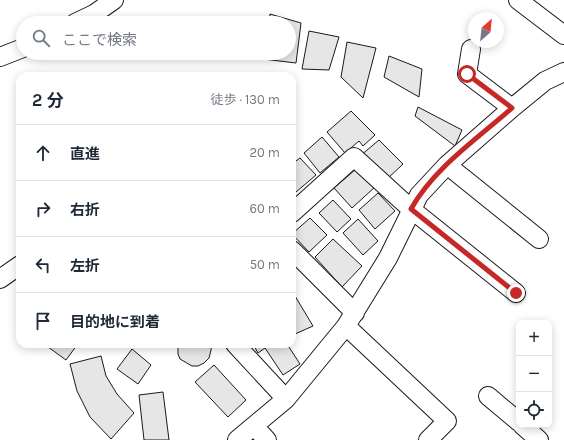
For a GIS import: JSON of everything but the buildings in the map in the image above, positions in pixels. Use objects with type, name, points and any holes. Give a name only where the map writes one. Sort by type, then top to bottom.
[{"type":"street","points":[[90,16],[114,0]]},
{"type":"street","points":[[518,0],[564,36]]},
{"type":"street","points":[[471,49],[467,74],[512,108]]},
{"type":"street","points":[[0,57],[16,51]]},
{"type":"street","points":[[237,440],[286,399],[350,320],[388,258],[419,195],[448,165],[512,108],[546,81],[564,72]]},
{"type":"street","points":[[296,209],[354,157],[411,209],[516,293]]},
{"type":"street","points":[[448,165],[539,239]]},
{"type":"street","points":[[296,255],[350,320],[446,420],[428,440]]},
{"type":"street","points":[[0,279],[16,268]]},
{"type":"street","points":[[239,348],[286,399]]},
{"type":"street","points":[[488,396],[516,419]]},
{"type":"street","points":[[254,426],[267,440]]},
{"type":"street","points":[[525,428],[539,440]]},
{"type":"route","points":[[467,74],[512,108],[448,165],[419,195],[411,209],[516,293]]}]
